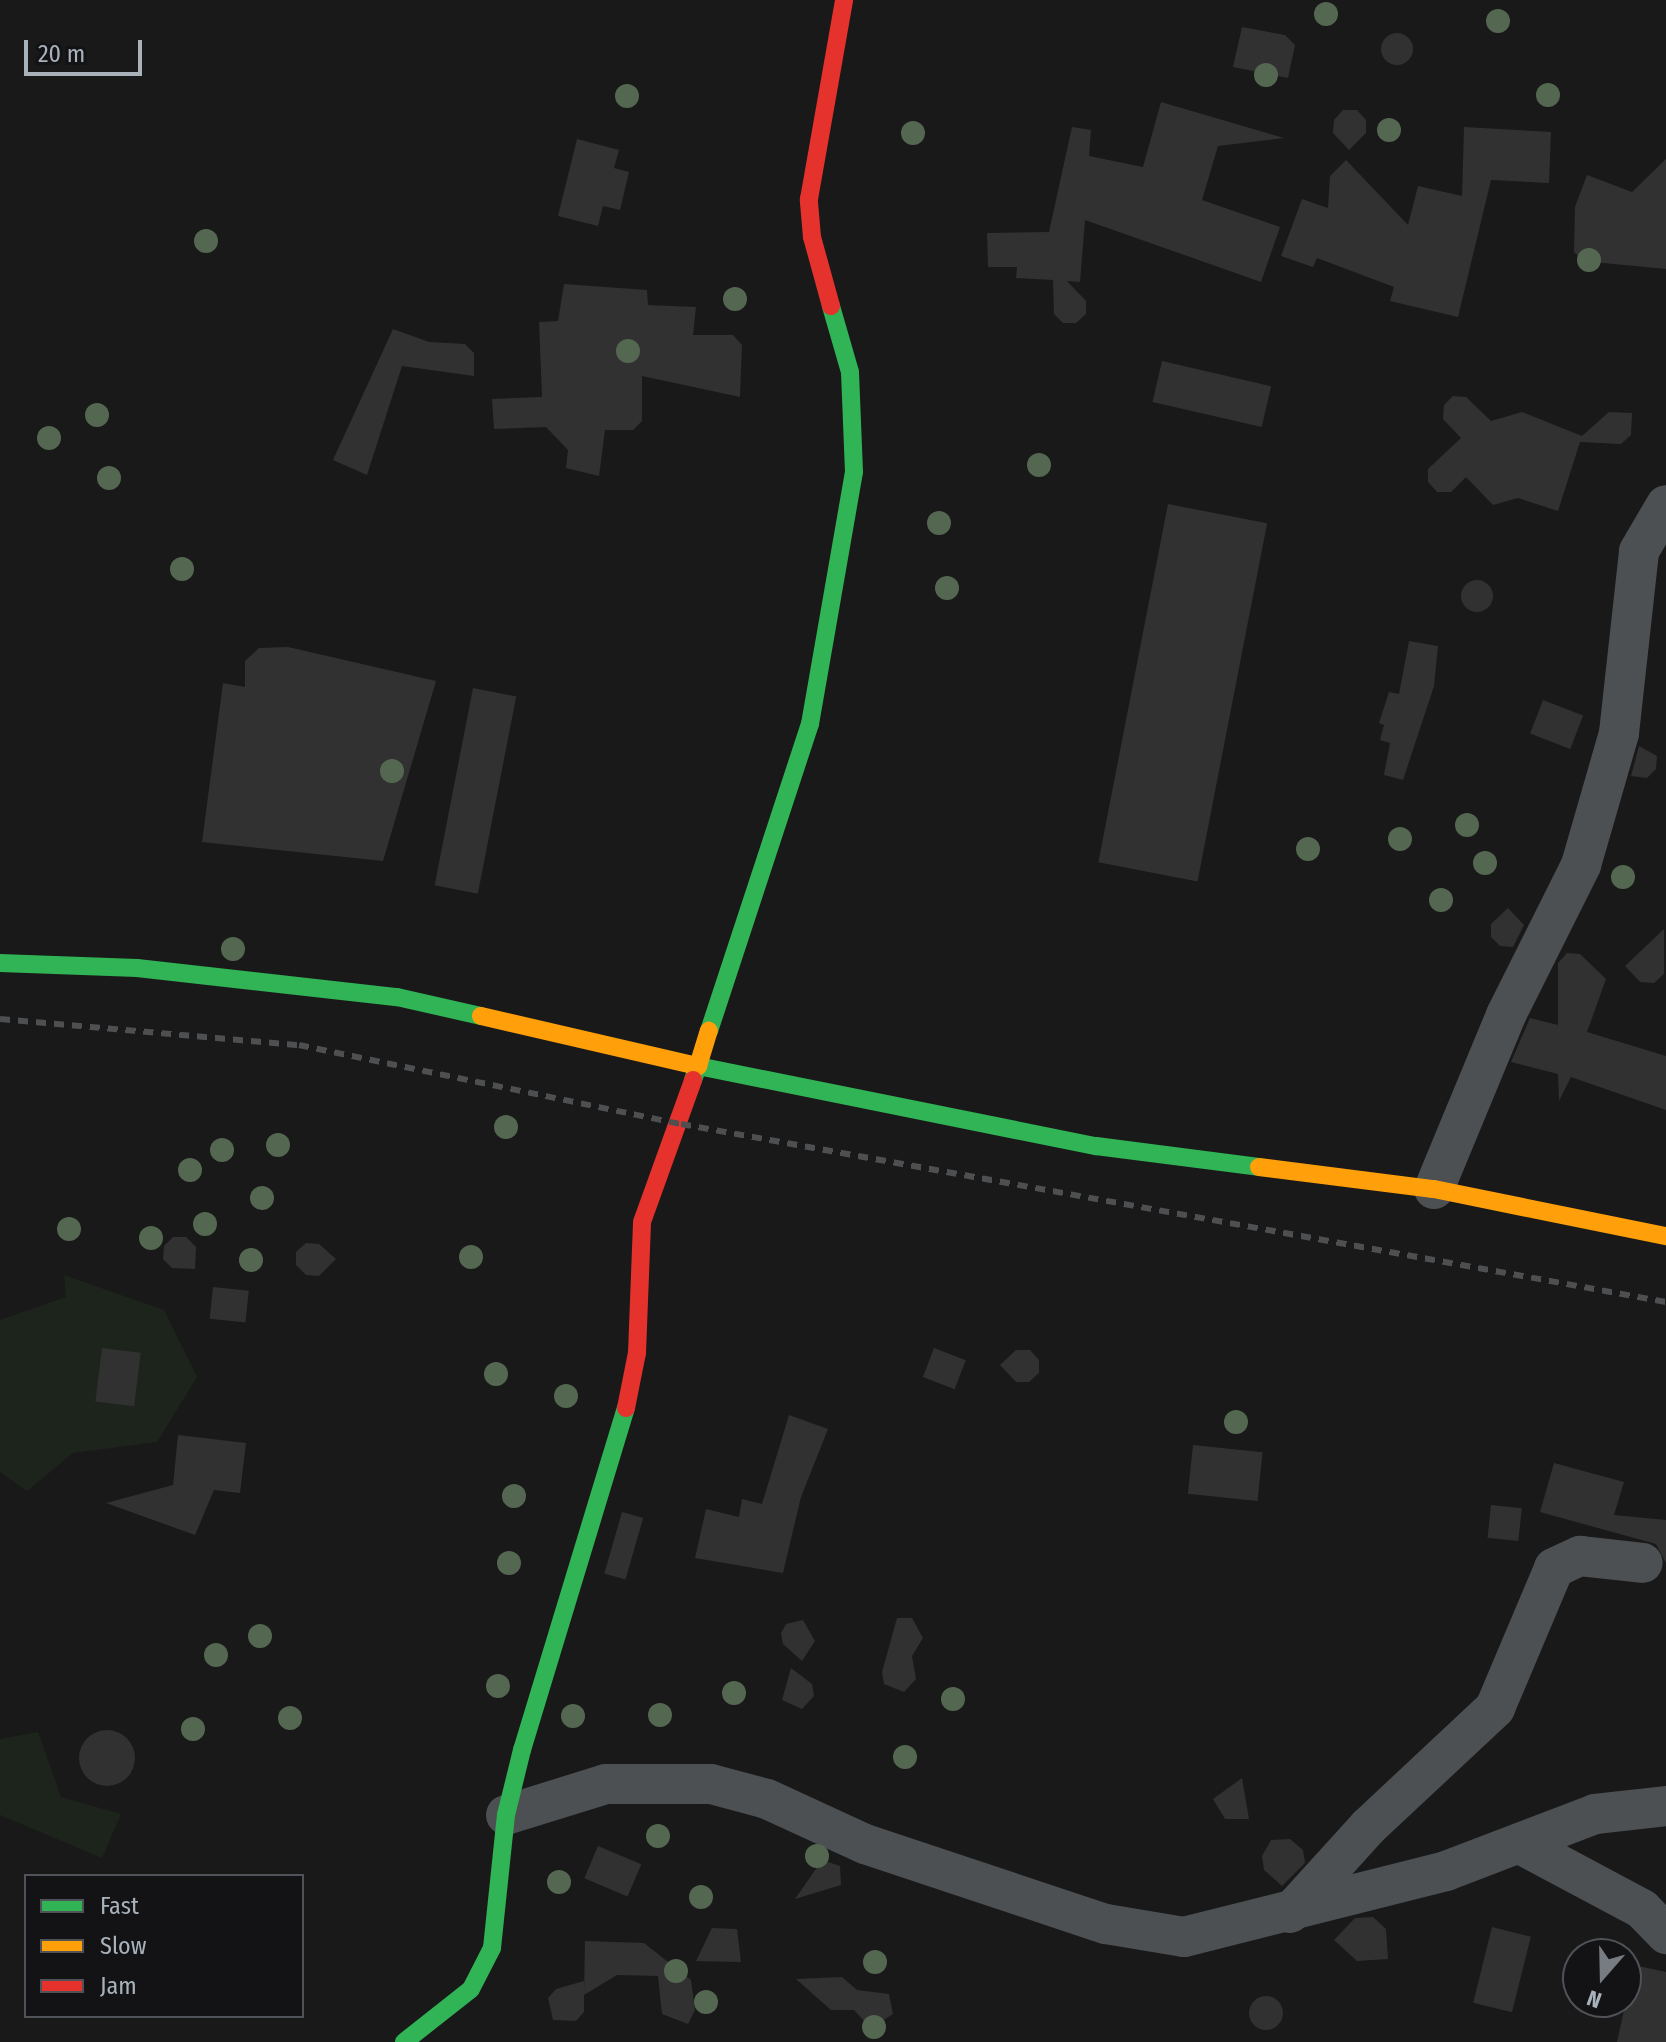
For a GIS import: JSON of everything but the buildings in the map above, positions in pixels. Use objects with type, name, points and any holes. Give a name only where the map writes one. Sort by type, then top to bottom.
[{"type":"street","points":[[404,2042],[456,2004],[484,1968],[498,1920],[506,1815],[539,1687],[609,1486],[637,1353],[642,1222],[698,1066],[810,724],[854,472],[850,372],[812,237],[809,199],[844,0]]},
{"type":"street","points":[[1434,1189],[1506,1015],[1581,865],[1619,733],[1639,551],[1666,505]]},
{"type":"street","points":[[0,963],[168,970],[397,997],[698,1066],[1096,1146],[1434,1189],[1666,1236]]},
{"type":"street","points":[[1290,1913],[1368,1827],[1495,1708],[1554,1568],[1580,1556],[1643,1563]]},
{"type":"street","points":[[506,1815],[606,1784],[711,1784],[767,1799],[865,1844],[1148,1934],[1213,1933],[1524,1846],[1595,1814],[1666,1806]]},
{"type":"street","points":[[1524,1846],[1642,1909],[1666,1934]]},
{"type":"shaded area","points":[[64,1275],[164,1310],[197,1377],[157,1442],[73,1453],[27,1491],[0,1472],[0,1320],[66,1297]]},
{"type":"shaded area","points":[[38,1732],[61,1797],[121,1814],[102,1858],[0,1815],[0,1739]]},
{"type":"railway","points":[[0,1019],[299,1045],[681,1124],[1666,1302]]},
{"type":"traffic: fast","points":[[709,1031],[810,724],[854,472],[850,372],[831,306]]},
{"type":"traffic: fast","points":[[0,963],[137,968],[397,997],[481,1016]]},
{"type":"traffic: fast","points":[[693,1080],[698,1066],[1096,1146],[1259,1167]]},
{"type":"traffic: fast","points":[[404,2042],[471,1989],[492,1948],[506,1815],[522,1750],[626,1408]]},
{"type":"traffic: slow","points":[[481,1016],[698,1066],[709,1031]]},
{"type":"traffic: slow","points":[[1259,1167],[1434,1189],[1666,1236]]},
{"type":"traffic: jam","points":[[831,306],[812,237],[809,199],[844,0]]},
{"type":"traffic: jam","points":[[626,1408],[637,1353],[642,1222],[693,1080]]}]
